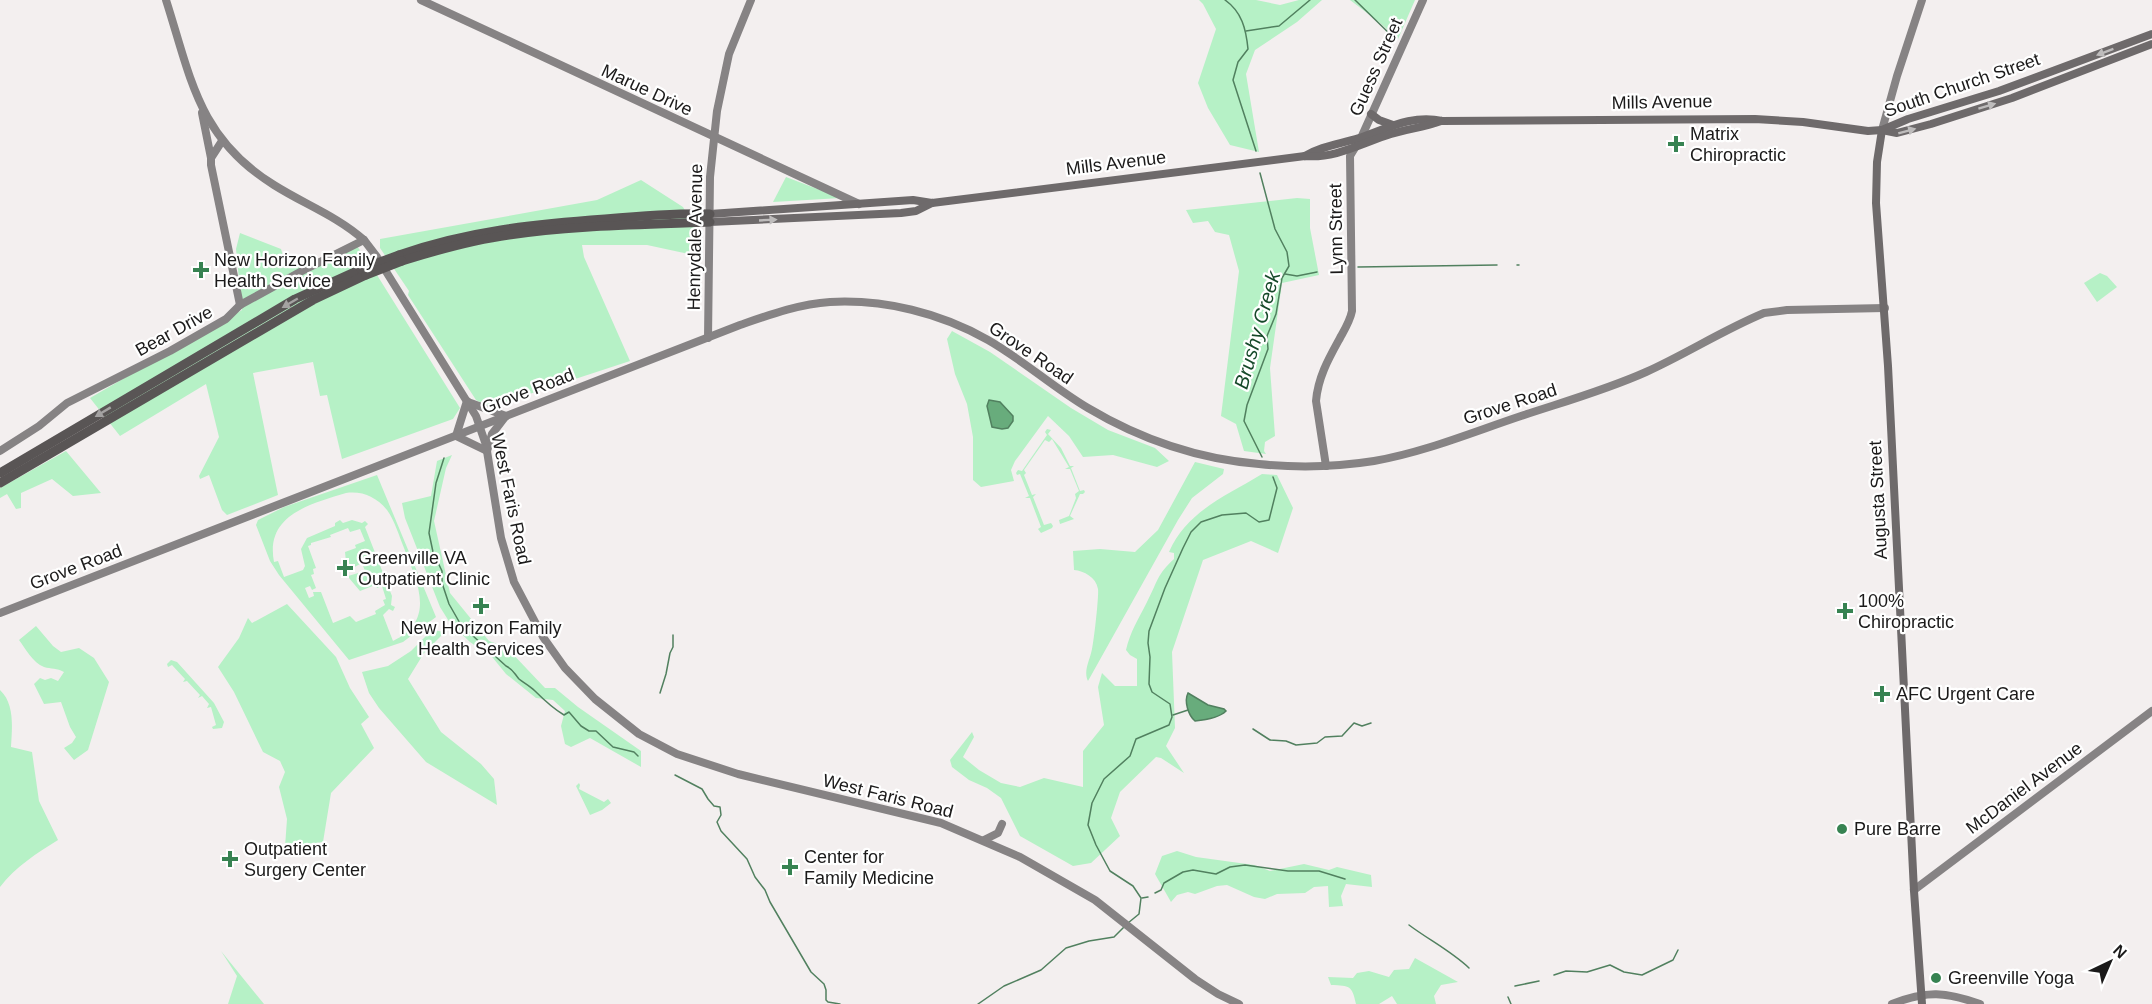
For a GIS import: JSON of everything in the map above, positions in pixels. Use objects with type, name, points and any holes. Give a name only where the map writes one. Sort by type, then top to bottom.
[{"type":"highway","points":[[0,473],[295,299],[401,258],[516,234],[710,218]]},
{"type":"highway","points":[[0,483],[364,272]]},
{"type":"main road","name":"West Faris Road","points":[[166,0],[188,76],[201,108],[222,141],[256,173],[274,186],[344,224],[364,240],[467,401],[480,426],[487,451],[503,546],[514,582],[543,637],[565,668],[595,699],[623,723],[656,744],[689,759],[738,774],[925,818],[984,840],[1074,886],[1135,930],[1200,982],[1239,1004]]},
{"type":"main road","name":"Marue Drive","points":[[421,0],[861,205]]},
{"type":"main road","name":"Henrydale Avenue","points":[[708,338],[710,177],[718,101],[729,54],[751,0]]},
{"type":"main road","name":"Guess Street","points":[[1355,147],[1423,0]]},
{"type":"main road","name":"Augusta Street","points":[[1922,0],[1882,130],[1876,179],[1885,308],[1914,890],[1922,1000]]},
{"type":"main road","name":"South Church Street","points":[[1882,130],[1908,119],[2009,87],[2152,33]]},
{"type":"main road","name":"South Church Street","points":[[1882,130],[1897,134],[1931,124],[2012,98],[2152,44]]},
{"type":"main road","points":[[201,108],[213,178],[240,305]]},
{"type":"main road","points":[[1371,114],[1393,125]]},
{"type":"main road","name":"Mills Avenue","points":[[1305,156],[1317,149],[1361,138],[1393,125],[1429,118],[1442,121],[1755,119],[1803,122],[1869,131],[1882,130]]},
{"type":"main road","name":"Mills Avenue","points":[[710,218],[913,200],[932,203],[1305,156],[1319,158],[1391,134],[1442,121]]},
{"type":"main road","points":[[211,158],[222,141]]},
{"type":"main road","name":"Lynn Street","points":[[1326,466],[1316,401],[1318,385],[1352,311],[1350,159],[1355,147]]},
{"type":"main road","name":"Mills Avenue","points":[[710,218],[901,213],[916,211],[932,203]]},
{"type":"main road","name":"Bear Drive","points":[[0,451],[92,388],[170,351],[226,319],[240,305],[364,240]]},
{"type":"main road","name":"Grove Road","points":[[0,613],[768,315],[828,302],[861,302],[904,308],[944,320],[990,341],[1090,410],[1156,441],[1197,454],[1226,460],[1301,467],[1326,466],[1396,456],[1556,405],[1648,371],[1764,313],[1787,310],[1885,308]]},
{"type":"main road","points":[[467,401],[506,416],[492,434],[487,451],[456,436],[467,401]]},
{"type":"main road","name":"McDaniel Avenue","points":[[1914,890],[2152,711]]},
{"type":"main road","points":[[984,840],[998,833],[1002,824]]},
{"type":"main road","points":[[1892,1004],[1954,995],[1980,1004]]},
{"type":"shaded area","points":[[1199,0],[1256,0],[1280,5],[1299,0],[1322,0],[1297,22],[1255,50],[1246,74],[1259,152],[1230,145],[1208,108],[1198,83],[1216,29]]},
{"type":"shaded area","points":[[1350,0],[1415,0],[1398,39]]},
{"type":"shaded area","points":[[786,177],[841,198],[773,202]]},
{"type":"shaded area","points":[[641,180],[683,207],[701,239],[701,251],[698,256],[647,245],[582,245],[584,257],[630,361],[493,406],[476,400],[408,295],[409,291],[380,248],[380,239],[597,200]]},
{"type":"shaded area","points":[[1297,198],[1310,199],[1310,228],[1319,275],[1282,283],[1270,368],[1275,436],[1265,442],[1266,454],[1244,451],[1236,424],[1221,416],[1239,271],[1229,235],[1215,232],[1208,221],[1193,223],[1186,210]]},
{"type":"shaded area","points":[[240,233],[281,249],[284,259],[303,267],[357,246],[460,408],[453,419],[342,459],[327,395],[320,396],[313,362],[253,373],[278,495],[227,515],[222,510],[209,475],[200,479],[199,476],[219,437],[206,384],[120,436],[90,398],[242,310],[236,249]]},
{"type":"shaded area","points":[[2100,273],[2107,276],[2117,287],[2097,302],[2084,283]]},
{"type":"shaded area","points":[[952,331],[990,352],[1071,408],[1108,430],[1155,448],[1169,461],[1157,467],[1113,455],[1083,457],[1069,436],[1048,416],[1015,461],[1011,470],[1014,481],[981,487],[973,480],[973,437],[967,404],[955,374],[947,339]]},
{"type":"shaded area","points":[[989,400],[1000,402],[1013,416],[1013,421],[1008,428],[992,427],[987,406]]},
{"type":"shaded area","points":[[1047,429],[1051,430],[1048,434],[1061,448],[1070,466],[1074,466],[1071,468],[1080,491],[1085,492],[1080,494],[1070,516],[1074,519],[1060,524],[1059,520],[1069,516],[1076,498],[1075,494],[1079,491],[1070,469],[1065,469],[1069,467],[1052,439],[1049,442],[1045,440],[1024,470],[1032,495],[1036,494],[1033,497],[1044,525],[1051,523],[1053,526],[1041,533],[1030,498],[1025,498],[1029,496],[1020,474],[1016,473],[1018,470],[1022,471],[1047,435],[1045,432]]},
{"type":"shaded area","points":[[66,451],[101,493],[73,496],[52,479],[21,493],[21,508],[16,509],[7,494],[0,498],[0,488]]},
{"type":"shaded area","points":[[452,455],[446,468],[434,521],[450,593],[489,641],[506,647],[545,688],[555,688],[641,751],[641,767],[590,738],[571,747],[565,744],[561,726],[565,711],[553,700],[536,698],[506,674],[493,658],[470,642],[450,623],[440,607],[405,518],[402,503],[431,496],[437,461]]},
{"type":"shaded area","points":[[1195,462],[1224,469],[1223,474],[1192,498],[1088,681],[1087,669],[1094,637],[1098,589],[1095,581],[1089,575],[1074,570],[1073,551],[1100,549],[1135,552],[1158,530]]},
{"type":"shaded area","points":[[1262,474],[1277,475],[1293,508],[1278,553],[1251,541],[1203,560],[1172,652],[1175,728],[1166,746],[1184,773],[1156,757],[1120,792],[1111,818],[1120,836],[1091,863],[1073,866],[1020,836],[1001,798],[987,788],[969,780],[952,767],[950,760],[972,732],[974,737],[963,757],[1001,783],[1020,787],[1044,778],[1083,787],[1083,751],[1104,725],[1098,687],[1102,673],[1115,686],[1137,686],[1137,659],[1126,650],[1135,625],[1158,579],[1174,559],[1174,553],[1169,552],[1177,538],[1197,515]]},
{"type":"shaded area","points":[[377,475],[436,617],[403,642],[349,660],[270,561],[256,525],[258,520],[284,507]],"holes":[[[346,493],[369,496],[387,510],[395,524],[414,574],[420,599],[419,611],[415,622],[407,632],[393,641],[383,615],[389,609],[393,611],[395,607],[391,605],[392,596],[365,527],[368,524],[365,521],[362,523],[352,520],[343,523],[340,520],[335,523],[335,526],[307,538],[301,549],[305,566],[303,570],[284,577],[278,561],[274,562],[273,546],[276,533],[283,522],[305,507]],[[348,528],[350,532],[360,529],[365,541],[345,552],[347,571],[362,563],[365,571],[348,576],[349,578],[360,591],[375,585],[377,588],[382,586],[386,599],[383,600],[385,605],[375,611],[376,614],[356,622],[350,616],[333,623],[321,592],[313,592],[314,596],[309,598],[305,588],[310,586],[312,590],[316,588],[311,575],[314,574],[313,569],[316,568],[308,546]]]},
{"type":"shaded area","points":[[287,604],[336,657],[350,688],[369,717],[361,724],[374,748],[331,793],[323,842],[285,847],[287,819],[279,787],[285,772],[280,761],[263,752],[234,692],[218,667],[239,638],[248,618],[252,623]]},
{"type":"shaded area","points":[[36,626],[61,652],[79,648],[94,658],[109,682],[88,750],[74,760],[64,748],[76,737],[61,702],[44,704],[34,684],[40,678],[45,680],[51,678],[58,681],[64,672],[40,665],[19,640]]},
{"type":"shaded area","points":[[432,630],[445,632],[424,653],[408,679],[441,732],[481,764],[494,779],[497,805],[426,762],[379,708],[369,693],[362,672],[388,666],[411,651]]},
{"type":"shaded area","points":[[171,660],[177,662],[214,703],[224,722],[222,728],[213,729],[212,727],[216,725],[211,707],[207,708],[209,704],[202,696],[198,698],[200,695],[187,681],[183,682],[185,679],[172,665],[168,667],[167,664]]},
{"type":"shaded area","points":[[0,690],[10,709],[11,747],[32,752],[39,801],[58,840],[19,867],[0,887]]},
{"type":"shaded area","points":[[1188,693],[1208,705],[1226,711],[1216,717],[1195,721],[1187,708]]},
{"type":"shaded area","points":[[579,783],[579,789],[604,802],[608,799],[611,803],[590,815],[576,786]]},
{"type":"shaded area","points":[[1177,851],[1196,857],[1254,865],[1270,871],[1304,864],[1329,870],[1337,867],[1371,875],[1372,887],[1346,884],[1341,896],[1343,906],[1329,907],[1328,886],[1314,887],[1305,893],[1277,894],[1265,899],[1254,897],[1227,885],[1217,886],[1195,894],[1188,892],[1177,895],[1171,902],[1155,874],[1162,856]]},
{"type":"shaded area","points":[[221,951],[264,1004],[228,1004],[237,976]]},
{"type":"shaded area","points":[[1415,958],[1458,982],[1441,985],[1434,996],[1436,1004],[1397,1004],[1392,996],[1379,1004],[1356,1004],[1349,988],[1331,985],[1328,977],[1353,978],[1357,973],[1369,971],[1389,977],[1394,970],[1409,969]]},
{"type":"waterway","name":"Brushy Creek","points":[[1225,0],[1239,16],[1246,35],[1248,49],[1238,62],[1233,80],[1256,151]]},
{"type":"waterway","points":[[1246,31],[1279,26],[1310,0]]},
{"type":"waterway","points":[[1355,0],[1394,38]]},
{"type":"waterway","name":"Brushy Creek","points":[[1260,173],[1275,229],[1287,252],[1289,266],[1282,278],[1276,314],[1267,336],[1268,349],[1247,405],[1244,421],[1262,457]]},
{"type":"waterway","points":[[1358,267],[1497,265]]},
{"type":"waterway","points":[[1285,274],[1297,276],[1317,272]]},
{"type":"waterway","points":[[444,458],[436,483],[429,533],[433,552],[442,571],[442,583],[449,604],[461,625],[556,710],[564,715],[569,712],[581,726],[589,731],[596,731],[613,747],[634,752],[638,756]]},
{"type":"waterway","name":"Brushy Creek","points":[[1128,923],[1139,914],[1141,898],[1133,886],[1110,871],[1096,845],[1088,825],[1092,803],[1104,779],[1130,756],[1136,739],[1169,725],[1172,717],[1170,704],[1152,692],[1149,684],[1149,631],[1165,588],[1191,532],[1201,522],[1222,515],[1246,513],[1259,522],[1269,520],[1277,488],[1273,477]]},
{"type":"waterway","points":[[660,693],[673,647],[673,635]]},
{"type":"waterway","points":[[1173,715],[1188,710]]},
{"type":"waterway","points":[[1253,729],[1270,740],[1286,741],[1296,745],[1317,743],[1325,737],[1342,736],[1354,723],[1362,726],[1371,723]]},
{"type":"waterway","points":[[675,775],[702,789],[714,806],[720,807],[721,815],[717,822],[721,831],[747,859],[755,877],[765,890],[811,972],[824,984],[826,1000],[840,1004]]},
{"type":"waterway","points":[[1155,893],[1161,890],[1164,883],[1183,872],[1193,870],[1216,874],[1230,867],[1245,865],[1288,871],[1319,871],[1345,879]]},
{"type":"waterway","points":[[1142,898],[1148,897]]},
{"type":"waterway","points":[[1409,925],[1469,968]]},
{"type":"waterway","name":"Brushy Creek","points":[[978,1004],[1004,986],[1041,970],[1066,948],[1114,937],[1125,926]]},
{"type":"waterway","points":[[1554,975],[1566,971],[1587,972],[1610,965],[1624,972],[1642,975],[1673,960],[1678,950]]},
{"type":"waterway","points":[[1515,986],[1539,981]]},
{"type":"waterway","points":[[1508,997],[1511,1004]]},
{"type":"place","name":"Matrix Chiropractic","points":[[1676,144]]},
{"type":"place","name":"New Horizon Family Health Service","points":[[201,270]]},
{"type":"place","name":"Greenville VA Outpatient Clinic","points":[[345,568]]},
{"type":"place","name":"New Horizon Family Health Services","points":[[481,606]]},
{"type":"place","name":"100% Chiropractic","points":[[1845,611]]},
{"type":"place","name":"AFC Urgent Care","points":[[1882,694]]},
{"type":"place","name":"Pure Barre","points":[[1842,829]]},
{"type":"place","name":"Outpatient Surgery Center","points":[[230,859]]},
{"type":"place","name":"Center for Family Medicine","points":[[790,867]]},
{"type":"place","name":"Greenville Yoga","points":[[1936,978]]}]
